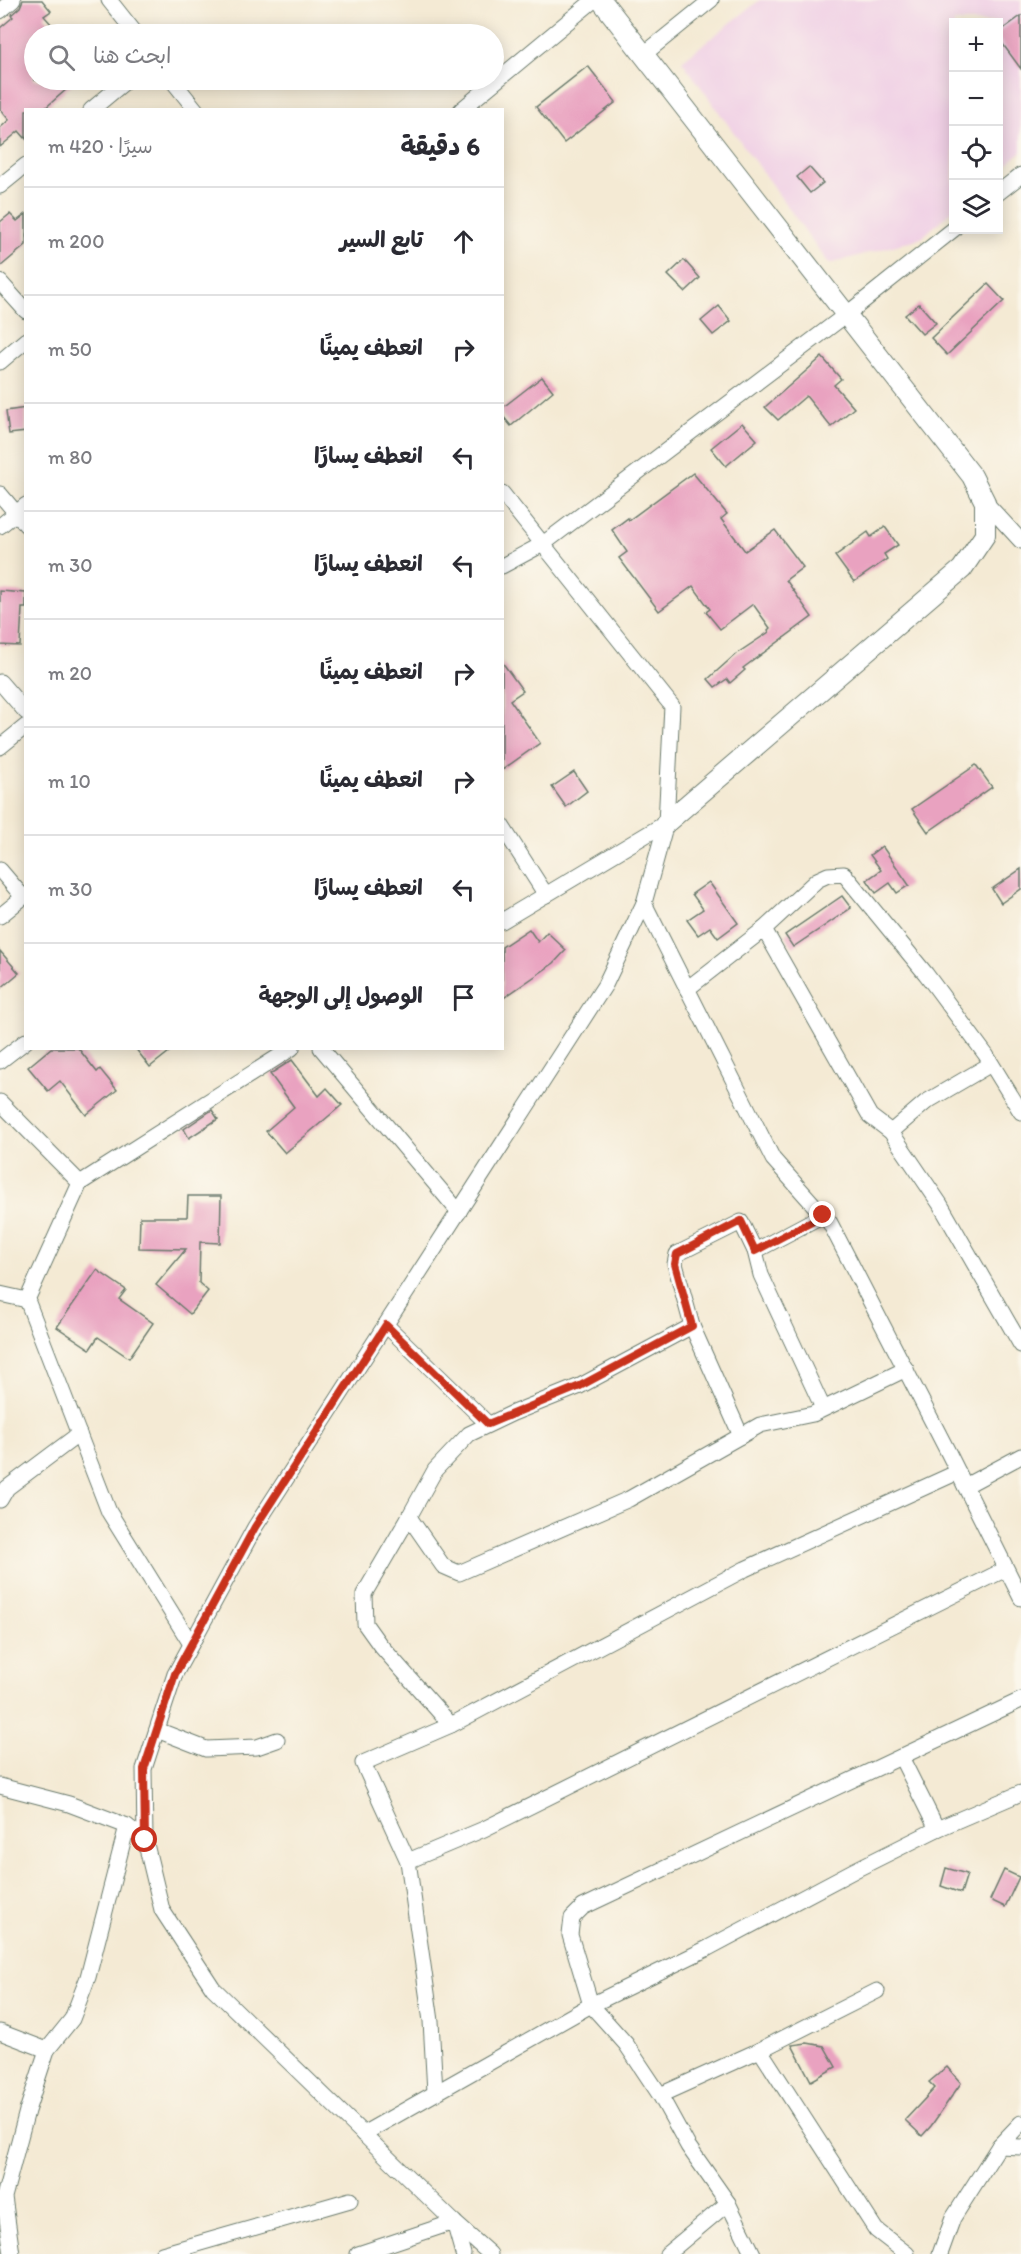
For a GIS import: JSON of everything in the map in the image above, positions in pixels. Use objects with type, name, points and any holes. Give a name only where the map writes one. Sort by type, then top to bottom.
[{"type":"street","points":[[0,11],[13,0]]},
{"type":"street","points":[[109,0],[128,24]]},
{"type":"street","points":[[504,74],[594,0]]},
{"type":"street","points":[[601,0],[848,314],[972,476],[986,502],[1021,541]]},
{"type":"street","points":[[643,55],[711,0]]},
{"type":"street","points":[[93,108],[115,90]]},
{"type":"street","points":[[180,90],[194,108]]},
{"type":"street","points":[[463,108],[485,90]]},
{"type":"street","points":[[0,186],[24,167]]},
{"type":"street","points":[[1003,190],[1021,175]]},
{"type":"street","points":[[504,565],[543,544],[848,314],[949,233]]},
{"type":"street","points":[[0,282],[24,309]]},
{"type":"street","points":[[0,362],[24,342]]},
{"type":"street","points":[[0,494],[20,509],[0,526]]},
{"type":"street","points":[[490,2254],[454,2222],[213,1988],[162,1910],[145,1840],[144,1769],[175,1674],[255,1527],[605,985],[644,903],[666,823],[672,706],[504,495]]},
{"type":"street","points":[[504,920],[666,823],[962,568],[985,535],[986,502]]},
{"type":"street","points":[[0,682],[24,710]]},
{"type":"street","points":[[0,747],[24,728]]},
{"type":"street","points":[[504,829],[546,895]]},
{"type":"street","points":[[0,870],[24,896],[0,916]]},
{"type":"street","points":[[687,989],[764,929],[817,880],[828,875],[844,874],[926,974],[991,1064],[1021,1112]]},
{"type":"street","points":[[644,903],[773,1159],[830,1223],[1021,1598]]},
{"type":"street","points":[[764,929],[870,1116],[891,1131],[940,1204],[1021,1345]]},
{"type":"street","points":[[0,1061],[24,1043]]},
{"type":"street","points":[[191,1644],[109,1512],[27,1300],[80,1184],[289,1050]]},
{"type":"street","points":[[323,1050],[459,1212]]},
{"type":"street","points":[[891,1131],[926,1102],[991,1064]]},
{"type":"street","points":[[0,1102],[80,1184]]},
{"type":"street","points":[[755,1251],[823,1215]]},
{"type":"street","points":[[741,1436],[692,1326],[675,1264],[677,1254],[741,1221],[755,1251],[761,1275],[823,1408]]},
{"type":"street","points":[[0,1294],[27,1300]]},
{"type":"street","points":[[386,1325],[488,1424]]},
{"type":"street","points":[[451,1725],[380,1645],[365,1624],[364,1594],[435,1470],[469,1434],[580,1386],[692,1326]]},
{"type":"street","points":[[410,1517],[443,1566],[459,1573],[629,1499],[760,1425],[813,1414],[906,1369]]},
{"type":"street","points":[[0,1500],[7,1488],[79,1434]]},
{"type":"street","points":[[965,1486],[1021,1456]]},
{"type":"street","points":[[435,2092],[431,2021],[408,1861],[363,1763],[451,1725],[745,1569],[958,1472]]},
{"type":"street","points":[[408,1861],[484,1829],[1006,1569]]},
{"type":"street","points":[[753,2254],[728,2204],[688,2146],[660,2095],[626,2044],[591,2005],[570,1935],[572,1918],[583,1907],[1021,1700]]},
{"type":"street","points":[[157,1730],[206,1749],[257,1747],[277,1740]]},
{"type":"street","points":[[901,1757],[938,1829]]},
{"type":"street","points":[[0,1786],[69,1804],[128,1826],[145,1840]]},
{"type":"street","points":[[363,2134],[591,2005],[708,1948],[938,1829],[1021,1793]]},
{"type":"street","points":[[12,2254],[4,2197],[27,2111],[47,2050],[72,2019],[88,1977],[128,1826]]},
{"type":"street","points":[[660,2095],[760,2050],[877,1990]]},
{"type":"street","points":[[0,2032],[47,2050]]},
{"type":"street","points":[[760,2050],[876,2230],[908,2254]]},
{"type":"street","points":[[940,2254],[953,2218],[999,2145],[1021,2123]]},
{"type":"street","points":[[999,2145],[1021,2147]]},
{"type":"street","points":[[162,2254],[350,2200]]},
{"type":"street","points":[[666,2254],[728,2204]]},
{"type":"street","points":[[358,2254],[454,2222]]},
{"type":"street","points":[[454,2222],[463,2254]]},
{"type":"shaded area","points":[[760,0],[1021,0],[1021,152],[1003,168],[1003,18],[949,18],[949,214],[921,238],[829,264],[682,61]]},
{"type":"building","points":[[23,0],[42,0],[51,11],[44,16],[51,24],[24,24],[24,90],[66,90],[45,108],[24,108],[24,137],[19,131],[0,147],[0,128],[9,120],[0,109],[0,28],[13,17],[11,15],[20,7]]},
{"type":"building","points":[[1021,16],[1021,69],[1003,44],[1003,29]]},
{"type":"building","points":[[588,66],[616,102],[564,143],[536,107]]},
{"type":"building","points":[[809,167],[823,183],[810,193],[797,177]]},
{"type":"building","points":[[10,214],[17,221],[24,216],[24,247],[0,267],[0,222]]},
{"type":"building","points":[[684,260],[700,278],[685,292],[668,275]]},
{"type":"building","points":[[988,284],[1004,301],[947,355],[931,338]]},
{"type":"building","points":[[919,304],[936,323],[922,334],[905,315]]},
{"type":"building","points":[[719,306],[731,321],[713,335],[701,321]]},
{"type":"building","points":[[822,357],[841,379],[834,385],[854,408],[831,427],[806,396],[778,420],[765,407]]},
{"type":"building","points":[[542,377],[553,391],[511,426],[504,417],[504,406]]},
{"type":"building","points":[[24,408],[24,432],[9,434],[6,411]]},
{"type":"building","points":[[742,423],[757,440],[726,466],[711,448]]},
{"type":"building","points":[[693,473],[727,514],[721,519],[745,551],[775,530],[803,567],[786,580],[812,617],[743,668],[745,670],[730,683],[727,679],[715,687],[708,679],[736,654],[769,632],[770,628],[753,604],[720,629],[706,612],[710,609],[693,586],[659,611],[619,558],[627,552],[612,530]]},
{"type":"building","points":[[885,527],[898,545],[884,554],[887,559],[854,582],[835,556],[868,532],[871,537]]},
{"type":"building","points":[[0,591],[24,593],[20,646],[0,645]]},
{"type":"building","points":[[504,665],[523,691],[510,700],[540,743],[504,769]]},
{"type":"building","points":[[976,765],[992,787],[928,832],[912,809]]},
{"type":"building","points":[[574,772],[587,791],[566,807],[552,787]]},
{"type":"building","points":[[882,846],[909,885],[897,893],[890,883],[876,893],[867,880],[881,870],[870,855]]},
{"type":"building","points":[[1021,869],[1021,889],[1001,903],[992,889]]},
{"type":"building","points":[[709,882],[738,923],[718,938],[710,927],[698,935],[687,920],[703,909],[692,894]]},
{"type":"building","points":[[842,896],[851,908],[793,947],[785,935]]},
{"type":"building","points":[[529,929],[538,942],[547,932],[566,950],[554,963],[504,998],[504,946]]},
{"type":"building","points":[[0,951],[19,973],[0,989]]},
{"type":"building","points":[[49,1050],[80,1050],[97,1072],[100,1069],[117,1090],[86,1115],[60,1081],[48,1091],[28,1067]]},
{"type":"building","points":[[137,1050],[171,1050],[150,1067]]},
{"type":"building","points":[[292,1060],[319,1096],[327,1088],[342,1105],[285,1153],[266,1131],[294,1107],[270,1074]]},
{"type":"building","points":[[212,1110],[218,1119],[189,1138],[184,1129]]},
{"type":"building","points":[[188,1196],[221,1196],[220,1243],[200,1242],[199,1283],[208,1291],[190,1314],[156,1285],[186,1249],[139,1248],[140,1217],[187,1217]]},
{"type":"building","points":[[97,1270],[126,1290],[119,1299],[153,1323],[129,1358],[98,1337],[90,1349],[57,1327]]},
{"type":"building","points":[[946,1868],[967,1874],[961,1893],[941,1886]]},
{"type":"building","points":[[1004,1870],[1019,1877],[1005,1907],[990,1900]]},
{"type":"building","points":[[807,2043],[824,2046],[836,2067],[811,2081],[792,2045]]},
{"type":"building","points":[[947,2067],[961,2083],[922,2136],[905,2120],[935,2088],[929,2082]]},
{"type":"route","points":[[145,1840],[144,1769],[175,1674],[255,1527],[386,1325],[488,1424],[580,1386],[692,1326],[675,1264],[677,1254],[741,1221],[755,1251],[823,1215]]}]
